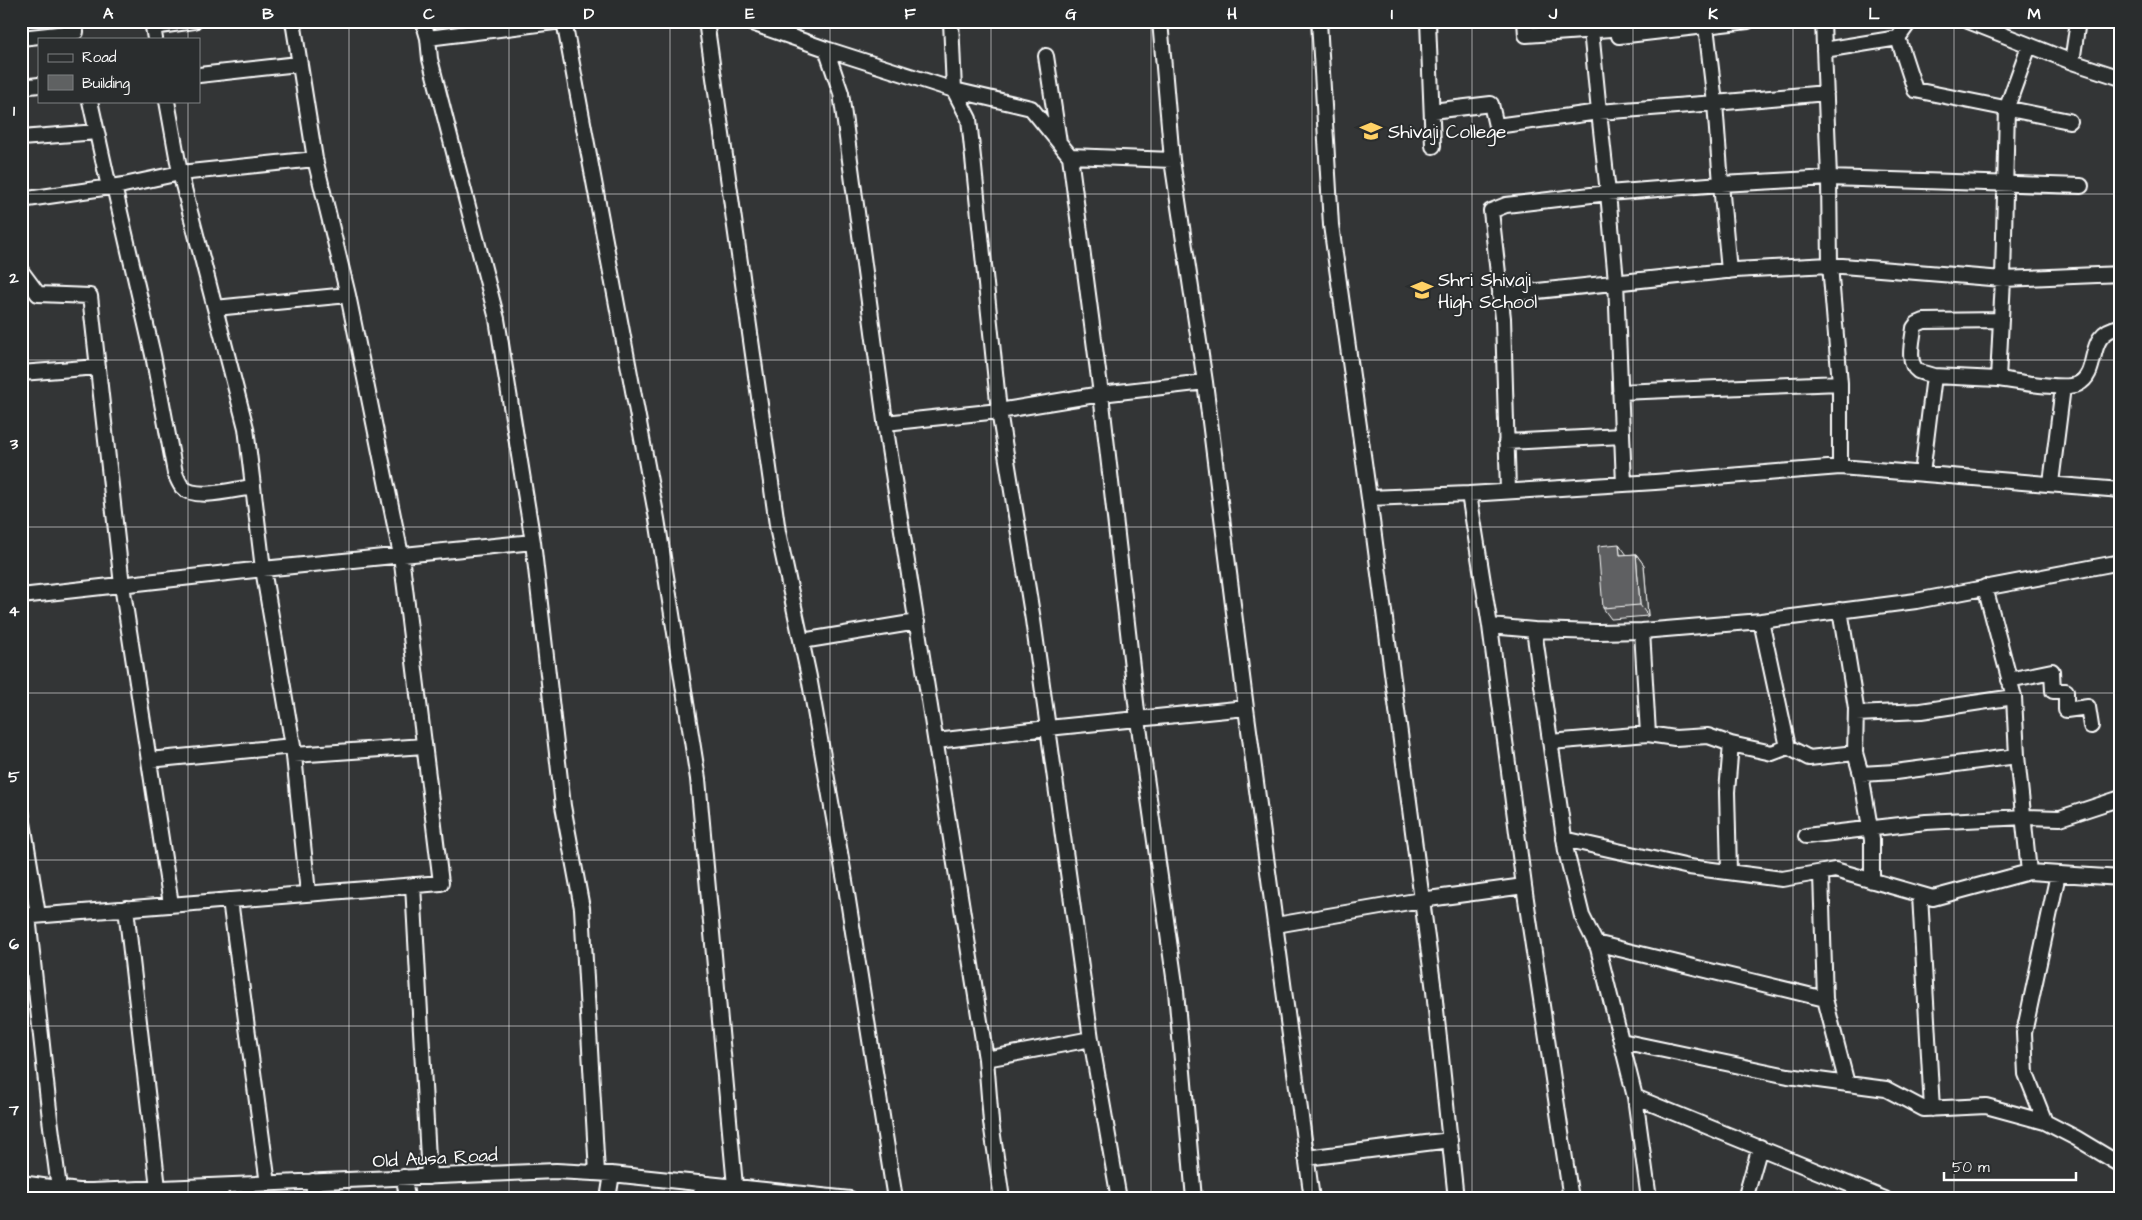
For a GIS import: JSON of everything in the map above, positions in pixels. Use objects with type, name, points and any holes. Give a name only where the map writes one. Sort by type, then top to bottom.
[{"type":"street","points":[[153,29],[194,21]]},
{"type":"street","points":[[29,916],[441,882],[401,555],[348,295],[315,159],[298,64],[293,21]]},
{"type":"street","points":[[422,21],[428,38],[430,59],[497,318],[533,542],[563,806],[582,908],[597,1174]]},
{"type":"street","points":[[428,38],[522,23],[563,21],[657,519],[698,779],[735,1186]]},
{"type":"street","points":[[706,21],[778,532],[802,641],[843,872],[895,1199]]},
{"type":"street","points":[[951,21],[954,90],[968,119],[999,411],[1033,620],[1091,1039],[1119,1199]]},
{"type":"street","points":[[1160,21],[1172,160],[1205,382],[1246,708],[1312,1199]]},
{"type":"street","points":[[1318,21],[1331,225],[1422,900],[1456,1199]]},
{"type":"street","points":[[1428,21],[1433,146]]},
{"type":"street","points":[[1525,21],[1526,35],[1611,29],[1616,22]]},
{"type":"street","points":[[1616,22],[1619,36],[1748,21]]},
{"type":"street","points":[[1823,21],[1830,265],[1840,383],[1840,467]]},
{"type":"street","points":[[1824,50],[1898,38],[1910,21]]},
{"type":"street","points":[[1968,21],[2029,46],[2121,78]]},
{"type":"street","points":[[2072,62],[2078,21]]},
{"type":"street","points":[[750,22],[826,49],[954,90],[1031,108],[1070,156],[1101,394],[1138,720],[1176,991],[1194,1199]]},
{"type":"street","points":[[1706,26],[1715,103],[1729,271]]},
{"type":"street","points":[[1591,30],[1616,282],[1624,484]]},
{"type":"street","points":[[21,38],[75,31]]},
{"type":"street","points":[[1898,38],[1915,90],[2069,120]]},
{"type":"street","points":[[1998,379],[2003,279],[2007,107],[2029,46]]},
{"type":"street","points":[[826,49],[841,93],[886,423],[986,1059],[1002,1199]]},
{"type":"street","points":[[1046,56],[1059,143]]},
{"type":"street","points":[[200,75],[298,64]]},
{"type":"street","points":[[21,86],[38,86]]},
{"type":"street","points":[[1432,111],[1491,104],[1496,126],[1599,112],[1826,94]]},
{"type":"street","points":[[90,102],[153,355],[175,473],[180,485],[187,491],[200,494],[253,487]]},
{"type":"street","points":[[167,102],[180,173],[246,428],[263,569],[293,750],[308,893]]},
{"type":"street","points":[[21,138],[97,132]]},
{"type":"street","points":[[1070,156],[1172,160]]},
{"type":"street","points":[[21,200],[180,173],[315,159]]},
{"type":"street","points":[[1508,491],[1503,318],[1491,211],[1506,205],[1608,193],[1829,178],[2081,186]]},
{"type":"street","points":[[1500,295],[1729,271],[1830,265],[2003,279],[2121,274]]},
{"type":"street","points":[[21,272],[38,294],[90,296],[122,585],[170,904]]},
{"type":"street","points":[[215,308],[348,295]]},
{"type":"street","points":[[2001,320],[1924,321],[1917,324],[1914,328],[1911,357],[1913,364],[1918,371],[1934,376],[1998,379],[2064,387],[2078,385],[2086,378],[2098,340],[2104,332],[2121,327]]},
{"type":"street","points":[[21,373],[98,367]]},
{"type":"street","points":[[1922,474],[1934,376]]},
{"type":"street","points":[[886,423],[999,411],[1101,394],[1205,382]]},
{"type":"street","points":[[1620,392],[1840,383]]},
{"type":"street","points":[[2051,483],[2064,387]]},
{"type":"street","points":[[1506,442],[1622,436]]},
{"type":"street","points":[[1369,498],[1624,484],[1840,467],[2120,489]]},
{"type":"street","points":[[1469,494],[1490,626],[1524,886],[1571,1199]]},
{"type":"street","points":[[21,596],[533,542]]},
{"type":"street","points":[[1490,626],[1534,630],[1598,632],[1642,631],[1761,621],[1916,601],[2121,562]]},
{"type":"street","points":[[1985,588],[2014,697],[2017,756],[2025,816],[2029,872]]},
{"type":"street","points":[[1840,610],[1856,714],[1855,754],[1861,774],[1872,840],[1872,881]]},
{"type":"street","points":[[1761,621],[1788,747]]},
{"type":"street","points":[[802,641],[917,622]]},
{"type":"street","points":[[1534,630],[1564,839],[1582,916],[1595,943],[1635,1097],[1649,1199]]},
{"type":"street","points":[[1642,631],[1648,734]]},
{"type":"street","points":[[2009,680],[2052,671],[2053,691],[2066,691],[2066,710],[2088,707],[2091,726]]},
{"type":"street","points":[[1856,714],[1921,711],[2014,697]]},
{"type":"street","points":[[936,741],[1246,708]]},
{"type":"street","points":[[1550,742],[1648,734],[1675,738],[1708,736],[1731,744],[1772,753],[1788,747],[1810,758],[1855,754]]},
{"type":"street","points":[[1729,871],[1727,792],[1731,744]]},
{"type":"street","points":[[148,760],[293,750],[424,746]]},
{"type":"street","points":[[1861,774],[1895,772],[2017,756]]},
{"type":"street","points":[[1806,836],[1926,822],[2025,816],[2060,818],[2121,798]]},
{"type":"street","points":[[21,810],[29,916],[59,1188]]},
{"type":"street","points":[[1564,839],[1689,867],[1782,879],[1821,874],[1835,870],[1933,898],[2029,872],[2121,878]]},
{"type":"street","points":[[1821,874],[1825,999],[1846,1084]]},
{"type":"street","points":[[2045,1122],[2026,1074],[2024,1033],[2058,874]]},
{"type":"street","points":[[413,885],[429,1177]]},
{"type":"street","points":[[1276,925],[1422,900],[1524,886]]},
{"type":"street","points":[[1920,895],[1932,1108]]},
{"type":"street","points":[[230,900],[268,1184]]},
{"type":"street","points":[[126,908],[158,1188]]},
{"type":"street","points":[[1595,943],[1825,999]]},
{"type":"street","points":[[986,1059],[1091,1039]]},
{"type":"street","points":[[1621,1041],[1788,1076],[1886,1089],[1924,1109],[1986,1106],[2045,1122],[2121,1165]]},
{"type":"street","points":[[1635,1097],[1885,1199]]},
{"type":"street","points":[[1306,1158],[1450,1140]]},
{"type":"street","points":[[1745,1199],[1760,1147]]},
{"type":"street","name":"Old Ausa Road","points":[[21,1183],[59,1188],[79,1195],[93,1195],[158,1188],[220,1192],[268,1184],[556,1171],[612,1174],[735,1186],[814,1197],[850,1199]]},
{"type":"street","points":[[608,1199],[612,1174]]},
{"type":"street","points":[[404,1178],[407,1199]]},
{"type":"street","points":[[313,1182],[315,1199]]},
{"type":"street","points":[[700,1199],[702,1183]]},
{"type":"building","points":[[1619,544],[1620,555],[1636,554],[1640,605],[1603,608],[1598,546]]},
{"type":"place","name":"Shivaji College","points":[[1371,131]]},
{"type":"place","name":"Shri Shivaji High School","points":[[1422,290]]}]
